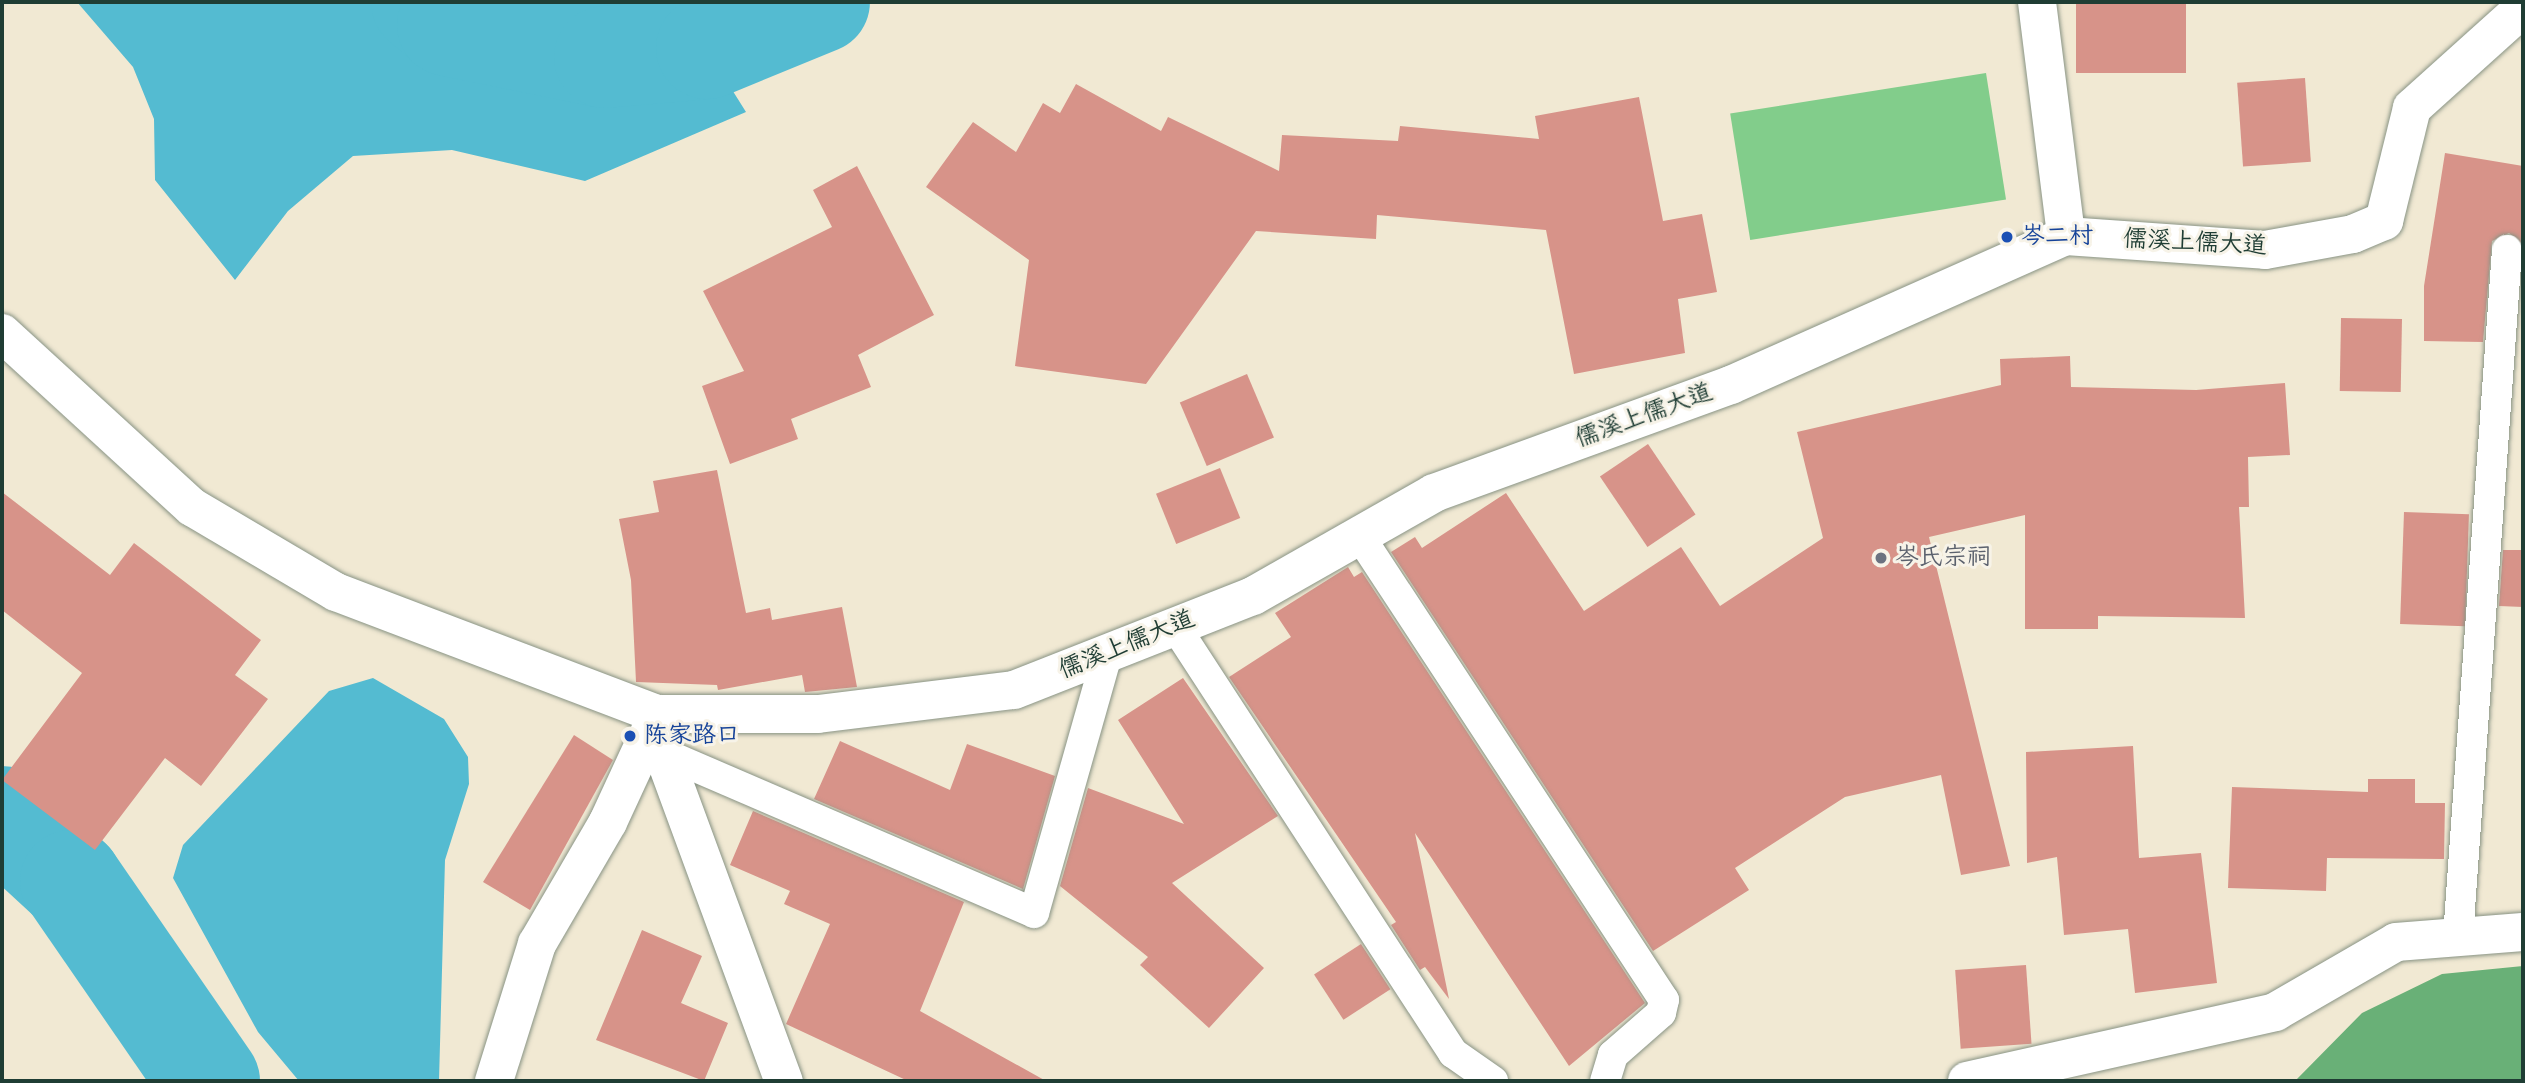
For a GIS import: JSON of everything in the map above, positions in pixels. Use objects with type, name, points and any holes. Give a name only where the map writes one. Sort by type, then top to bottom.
[{"type":"street","points":[[2037,2],[2066,236]]},
{"type":"street","name":"儒溪上儒大道","points":[[657,714],[818,713],[1014,690],[1253,596],[1434,493],[1731,385],[2066,236],[2265,250],[2353,234],[2384,221],[2412,108],[2523,8]]},
{"type":"street","points":[[2,333],[192,507],[337,592],[657,714]]},
{"type":"street","points":[[657,714],[663,753],[784,1081]]},
{"type":"street","points":[[494,1081],[537,944],[608,822],[657,714]]},
{"type":"street","points":[[1967,1081],[2275,1012],[2396,942],[2523,932]]},
{"type":"lane","points":[[2458,937],[2507,250]]},
{"type":"lane","points":[[1359,535],[1664,1000],[1661,1013],[1613,1055],[1605,1081]]},
{"type":"lane","points":[[1175,625],[1453,1053],[1493,1081]]},
{"type":"lane","points":[[663,753],[1034,913],[1108,653]]},
{"type":"green space","points":[[1986,73],[2006,199],[1750,240],[1730,114]]},
{"type":"green space","points":[[2523,966],[2523,1081],[2284,1081],[2297,1079],[2362,1013],[2442,974]]},
{"type":"water","points":[[77,2],[677,2],[746,112],[585,181],[452,150],[353,156],[288,211],[235,280],[155,180],[154,119],[133,67]]},
{"type":"water","points":[[373,678],[444,719],[468,757],[469,784],[445,860],[439,1081],[299,1081],[258,1032],[173,878],[183,845],[329,691]]},
{"type":"building","points":[[2076,2],[2186,2],[2186,73],[2076,73]]},
{"type":"building","points":[[2305,78],[2311,162],[2243,167],[2237,83]]},
{"type":"building","points":[[1076,84],[1161,131],[1168,117],[1279,171],[1282,135],[1398,141],[1400,126],[1539,139],[1535,116],[1639,97],[1663,221],[1702,214],[1717,292],[1678,299],[1685,353],[1574,374],[1546,230],[1377,215],[1376,239],[1256,231],[1146,384],[1015,366],[1029,260],[926,187],[973,122],[1016,152],[1043,103],[1060,113]]},
{"type":"building","points":[[2445,153],[2523,166],[2523,245],[2509,233],[2492,241],[2483,342],[2424,341],[2424,286]]},
{"type":"building","points":[[857,166],[934,315],[858,355],[871,387],[791,419],[798,439],[730,464],[702,386],[744,371],[703,291],[832,227],[813,190]]},
{"type":"building","points":[[2341,318],[2402,319],[2401,392],[2340,391]]},
{"type":"building","points":[[2070,356],[2071,387],[2196,390],[2285,383],[2290,455],[2248,457],[2249,507],[2239,507],[2245,618],[2098,616],[2098,629],[2025,629],[2025,515],[1929,537],[2010,866],[1961,875],[1941,775],[1845,797],[1735,868],[1749,890],[1653,951],[1391,552],[1415,537],[1422,548],[1506,493],[1584,611],[1681,547],[1720,606],[1823,538],[1797,432],[2001,385],[2000,359]]},
{"type":"building","points":[[1247,374],[1274,438],[1207,466],[1180,403]]},
{"type":"building","points":[[1648,444],[1696,514],[1647,547],[1600,476]]},
{"type":"building","points":[[1220,468],[1240,518],[1176,544],[1156,494]]},
{"type":"building","points":[[717,470],[746,613],[770,608],[772,620],[842,607],[857,687],[805,692],[802,675],[718,690],[717,685],[636,682],[631,580],[619,519],[659,512],[653,481]]},
{"type":"building","points":[[2,492],[110,575],[134,543],[261,640],[235,675],[268,699],[201,786],[165,758],[95,850],[2,780],[82,673],[2,610]]},
{"type":"building","points":[[2404,512],[2469,514],[2465,626],[2400,624]]},
{"type":"building","points":[[2503,550],[2523,550],[2523,607],[2499,606]]},
{"type":"building","points":[[1348,567],[1354,577],[1362,572],[1645,1003],[1569,1066],[1415,833],[1449,999],[1425,967],[1420,970],[1391,925],[1396,922],[1229,677],[1291,637],[1275,613]]},
{"type":"building","points":[[1183,678],[1278,816],[1172,883],[1264,968],[1209,1028],[1140,965],[1148,957],[1060,886],[1088,788],[1184,824],[1118,720]]},
{"type":"building","points":[[574,735],[613,760],[530,910],[483,882]]},
{"type":"building","points":[[840,741],[950,790],[967,744],[1055,776],[1023,889],[814,799]]},
{"type":"building","points":[[2133,746],[2139,858],[2201,853],[2217,983],[2135,993],[2128,929],[2064,935],[2057,857],[2027,863],[2026,752]]},
{"type":"building","points":[[2368,779],[2415,779],[2415,803],[2445,803],[2444,859],[2327,858],[2326,891],[2228,888],[2232,787],[2368,792]]},
{"type":"building","points":[[753,811],[964,902],[920,1011],[1046,1081],[908,1081],[786,1024],[830,924],[784,904],[790,891],[730,865]]},
{"type":"building","points":[[642,930],[702,956],[681,1003],[728,1023],[704,1081],[596,1040]]},
{"type":"building","points":[[1361,944],[1390,989],[1343,1020],[1314,974]]},
{"type":"building","points":[[2026,965],[2032,1044],[1961,1049],[1955,970]]},
{"type":"waterway","points":[[422,2],[448,25],[605,57],[707,48],[819,2]]},
{"type":"waterway","points":[[2,817],[71,881],[209,1081]]},
{"type":"place","name":"岑二村","points":[[2007,237]]},
{"type":"place","name":"岑氏宗祠","points":[[1881,558]]},
{"type":"place","name":"陈家路口","points":[[630,736]]}]
